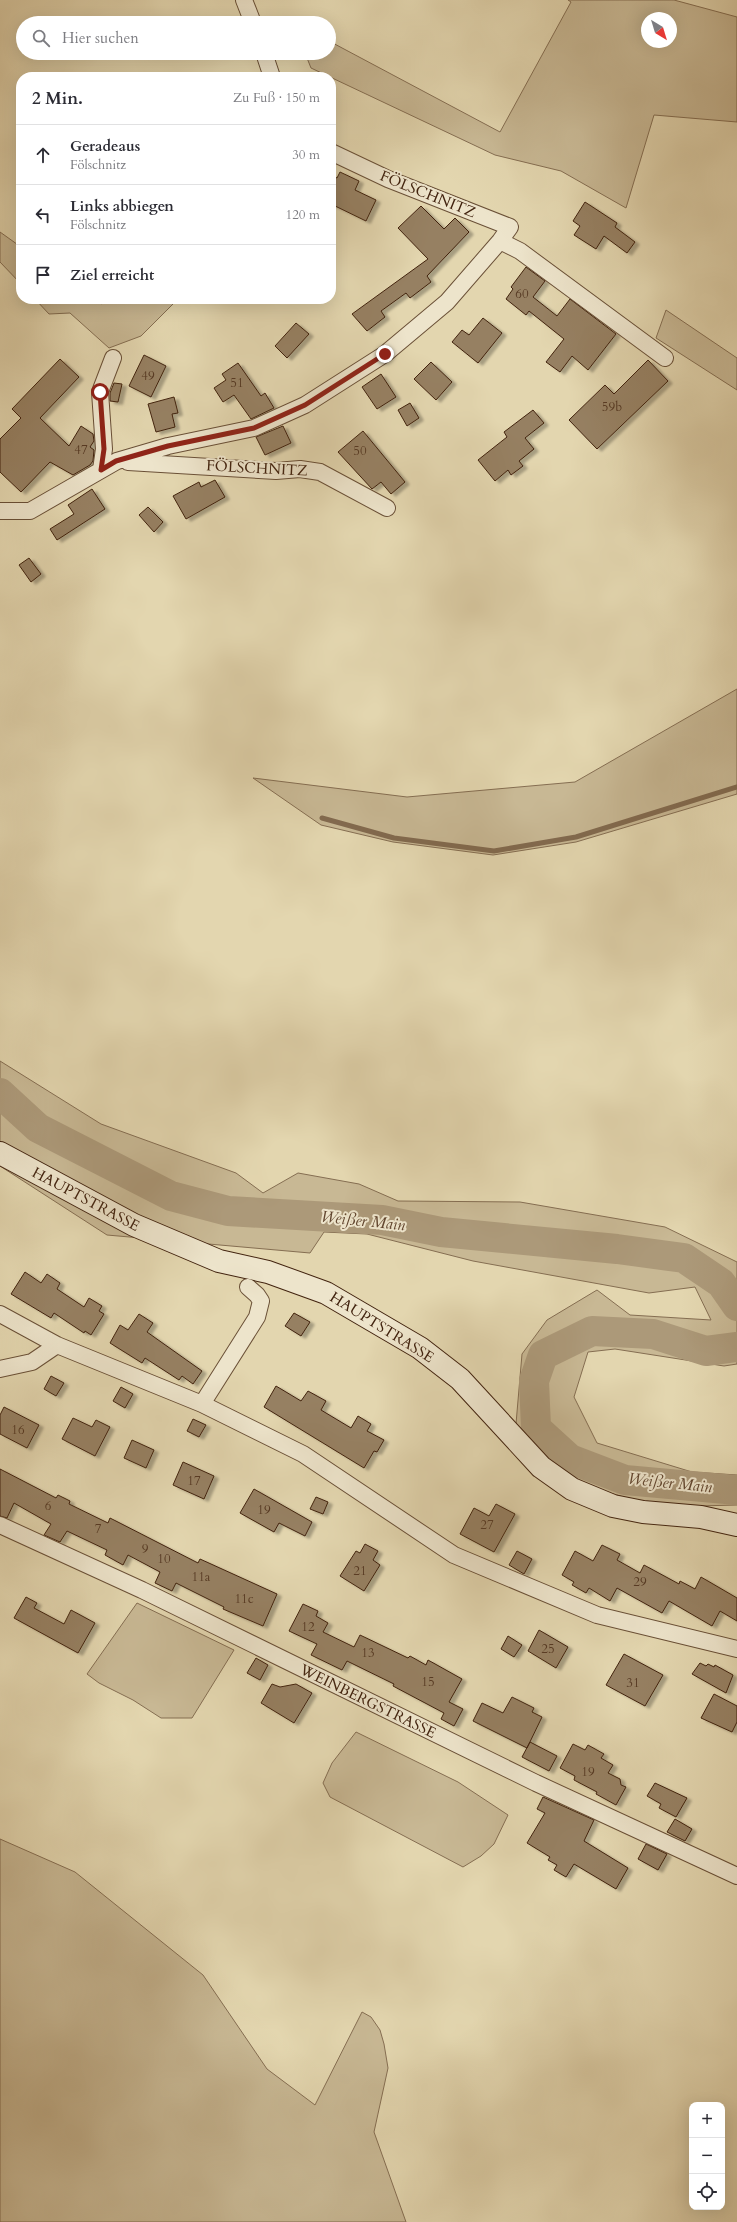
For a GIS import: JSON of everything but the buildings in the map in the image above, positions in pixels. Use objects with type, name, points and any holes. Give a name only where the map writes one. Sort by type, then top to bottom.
[{"type":"main road","name":"HAUPTSTRASSE","points":[[0,1154],[134,1225],[219,1261],[268,1272],[326,1293],[345,1304],[420,1348],[460,1379],[541,1467],[572,1489],[613,1506],[643,1512],[700,1517],[737,1525]]},
{"type":"street","points":[[244,0],[250,16]]},
{"type":"street","points":[[266,60],[270,72]]},
{"type":"street","name":"FÖLSCHNITZ","points":[[1,508],[30,511],[116,461],[168,446],[254,428],[305,405],[385,354],[447,302],[500,241],[510,227],[388,179],[336,154]]},
{"type":"street","points":[[500,241],[520,250],[665,358]]},
{"type":"street","points":[[101,470],[104,449],[100,392],[114,358]]},
{"type":"street","name":"FÖLSCHNITZ","points":[[116,461],[276,471],[300,468],[320,472],[388,508]]},
{"type":"street","points":[[202,1404],[257,1317],[261,1301],[248,1287]]},
{"type":"street","points":[[0,1314],[57,1345],[202,1404],[303,1454],[454,1555],[597,1616],[737,1649]]},
{"type":"street","points":[[0,1369],[32,1362],[57,1345]]},
{"type":"street","name":"WEINBERGSTRASSE","points":[[0,1524],[142,1590],[536,1783],[737,1876]]},
{"type":"shaded area","points":[[568,0],[674,0],[737,17],[737,122],[654,115],[626,208],[561,171],[495,155],[336,80],[336,72],[319,72],[311,68],[308,60],[336,60],[336,45],[500,132],[571,2]]},
{"type":"shaded area","points":[[0,232],[16,243],[16,279],[0,262]]},
{"type":"shaded area","points":[[40,304],[173,304],[141,336],[109,348],[70,313],[49,314]]},
{"type":"shaded area","points":[[666,310],[737,358],[737,390],[656,338]]},
{"type":"shaded area","points":[[737,689],[737,794],[576,842],[493,855],[393,842],[321,825],[253,778],[407,797],[575,782]]},
{"type":"shaded area","points":[[0,1061],[101,1124],[236,1173],[263,1193],[298,1173],[359,1184],[398,1201],[520,1202],[665,1227],[737,1262],[737,1364],[724,1366],[615,1349],[588,1352],[574,1397],[597,1443],[692,1472],[737,1475],[737,1505],[656,1507],[571,1481],[514,1447],[522,1354],[547,1320],[597,1290],[630,1315],[711,1320],[695,1287],[649,1293],[473,1261],[367,1234],[324,1232],[310,1253],[107,1235],[0,1166]]},
{"type":"shaded area","points":[[137,1603],[234,1650],[192,1718],[161,1718],[133,1700],[99,1683],[87,1674]]},
{"type":"shaded area","points":[[356,1732],[458,1782],[508,1815],[494,1844],[481,1856],[463,1867],[330,1797],[323,1783],[332,1763]]},
{"type":"shaded area","points":[[0,1839],[75,1872],[203,1975],[267,2069],[315,2105],[362,2012],[371,2017],[380,2030],[388,2068],[374,2132],[406,2222],[0,2222]]},
{"type":"waterway","points":[[322,818],[394,838],[494,851],[576,837],[737,787]]},
{"type":"waterway","name":"Weißer Main","points":[[0,1093],[38,1128],[171,1196],[228,1211],[382,1220],[441,1232],[617,1249],[684,1258],[721,1283],[737,1306]]},
{"type":"waterway","name":"Weißer Main","points":[[737,1347],[706,1351],[653,1334],[592,1331],[543,1355],[534,1381],[536,1428],[570,1459],[625,1480],[737,1490]]},
{"type":"route","points":[[100,392],[101,430],[104,449],[101,470],[116,461],[168,446],[254,428],[305,405],[385,354]]}]
